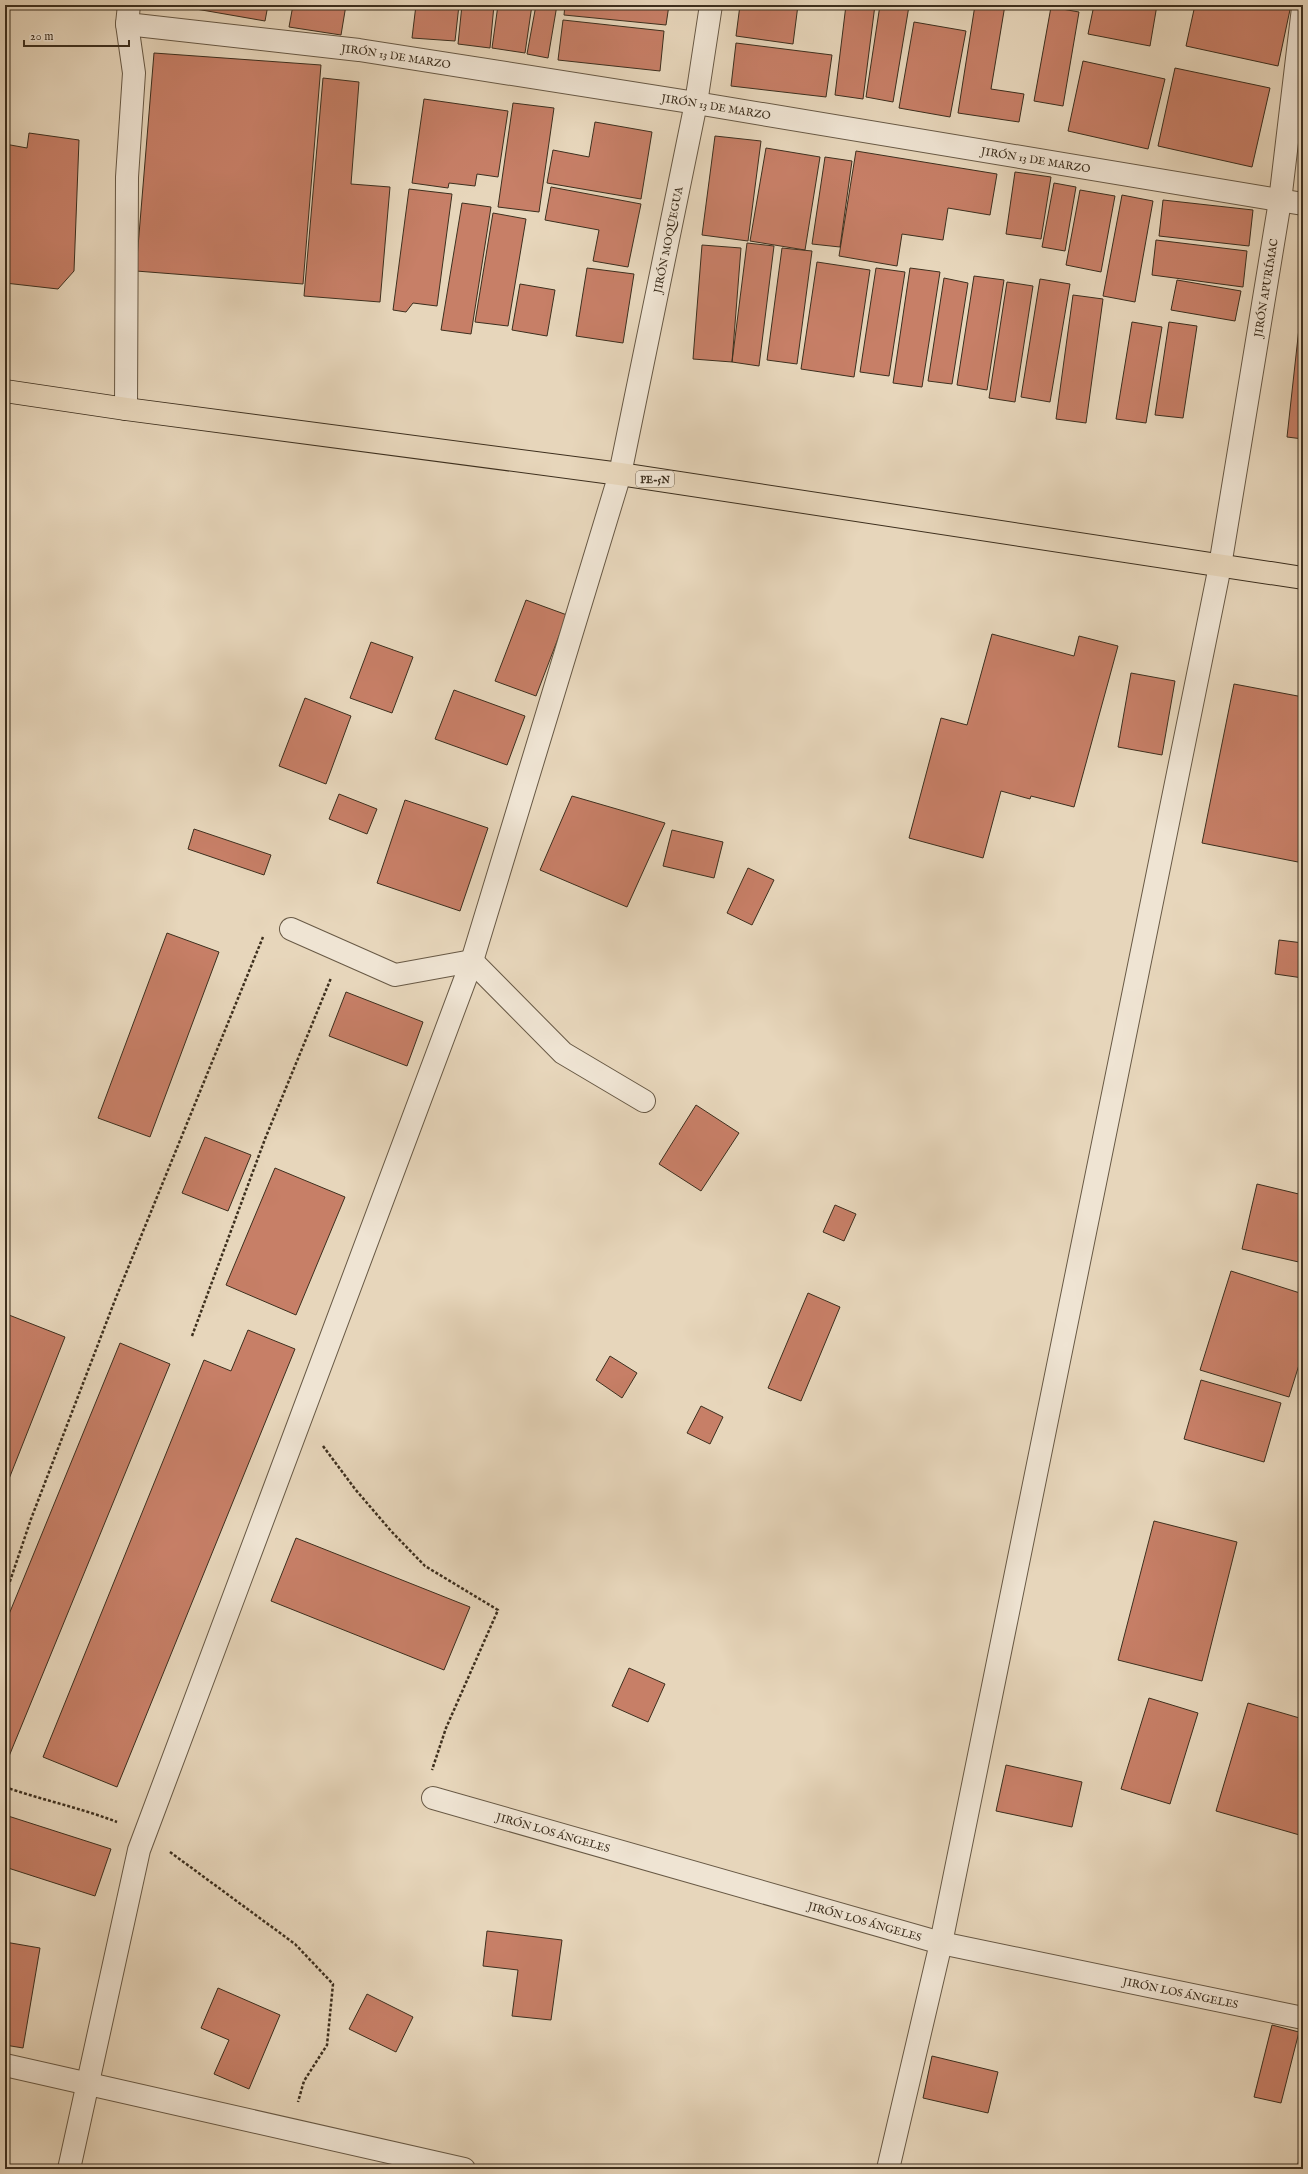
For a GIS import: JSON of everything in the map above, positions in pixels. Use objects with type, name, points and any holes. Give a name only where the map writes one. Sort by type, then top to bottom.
[{"type":"highway","name":"PE-5N","points":[[5,391],[126,409],[620,474],[1303,578]]},
{"type":"street","name":"JIRÓN MOQUEGUA","points":[[69,2169],[139,1850],[472,961],[620,474],[696,102],[711,5]]},
{"type":"street","name":"JIRÓN APURÍMAC","points":[[888,2169],[941,1943],[1220,566],[1280,201],[1303,8]]},
{"type":"street","name":"JIRÓN 13 DE MARZO","points":[[128,14],[696,102],[1303,204]]},
{"type":"street","points":[[126,409],[127,178],[134,73],[128,14]]},
{"type":"street","points":[[291,929],[395,976],[472,961],[563,1053],[644,1101]]},
{"type":"street","name":"JIRÓN LOS ÁNGELES","points":[[432,1798],[941,1943],[1303,2018]]},
{"type":"street","points":[[5,2065],[464,2169]]},
{"type":"path","points":[[5,1596],[31,1519],[115,1300],[226,1029],[256,950],[271,921],[291,929]]},
{"type":"path","points":[[192,1336],[265,1139],[342,952]]},
{"type":"path","points":[[299,1421],[330,1453],[356,1489],[391,1531],[425,1566],[498,1610],[446,1728],[431,1771],[432,1798]]},
{"type":"path","points":[[5,1787],[46,1802],[96,1814],[145,1833],[295,1944],[333,1984],[327,2046],[304,2081],[292,2130]]},
{"type":"building","points":[[173,5],[268,5],[265,21]]},
{"type":"building","points":[[293,5],[346,5],[341,35],[289,27]]},
{"type":"building","points":[[416,5],[459,5],[455,41],[412,38]]},
{"type":"building","points":[[462,5],[494,5],[490,48],[458,44]]},
{"type":"building","points":[[498,5],[532,5],[525,53],[492,48]]},
{"type":"building","points":[[536,5],[557,5],[548,58],[527,54]]},
{"type":"building","points":[[565,5],[669,5],[666,25],[564,15]]},
{"type":"building","points":[[740,5],[798,5],[793,44],[736,36]]},
{"type":"building","points":[[846,5],[875,5],[863,99],[835,95]]},
{"type":"building","points":[[880,5],[909,6],[893,102],[866,97]]},
{"type":"building","points":[[975,5],[1005,5],[991,89],[1024,94],[1019,122],[958,113]]},
{"type":"building","points":[[1094,5],[1157,5],[1150,46],[1088,34]]},
{"type":"building","points":[[1195,5],[1291,5],[1278,66],[1186,46]]},
{"type":"building","points":[[1051,7],[1079,12],[1063,106],[1034,101]]},
{"type":"building","points":[[563,20],[664,31],[660,71],[558,60]]},
{"type":"building","points":[[914,22],[966,31],[950,117],[899,108]]},
{"type":"building","points":[[736,43],[832,55],[826,97],[731,86]]},
{"type":"building","points":[[154,53],[321,65],[303,284],[136,271]]},
{"type":"building","points":[[1083,61],[1165,79],[1148,149],[1068,131]]},
{"type":"building","points":[[1175,68],[1270,88],[1252,167],[1158,146]]},
{"type":"building","points":[[323,78],[359,82],[351,184],[390,187],[380,302],[304,296]]},
{"type":"building","points":[[424,99],[508,111],[498,177],[477,174],[475,186],[449,183],[448,188],[412,183]]},
{"type":"building","points":[[513,103],[554,108],[539,212],[498,207]]},
{"type":"building","points":[[595,122],[652,132],[641,199],[547,183],[553,150],[589,157]]},
{"type":"building","points":[[29,133],[79,140],[74,271],[58,289],[5,283],[5,144],[27,148]]},
{"type":"building","points":[[715,136],[761,141],[748,241],[702,235]]},
{"type":"building","points":[[766,148],[820,157],[805,250],[750,241]]},
{"type":"building","points":[[856,151],[997,174],[990,215],[948,208],[943,240],[902,234],[897,266],[839,256]]},
{"type":"building","points":[[825,157],[852,161],[840,247],[812,244]]},
{"type":"building","points":[[1015,172],[1051,177],[1041,239],[1006,234]]},
{"type":"building","points":[[1054,183],[1076,187],[1065,251],[1042,247]]},
{"type":"building","points":[[551,187],[641,204],[628,267],[593,261],[599,230],[545,220]]},
{"type":"building","points":[[409,189],[452,194],[437,306],[413,303],[406,312],[393,310]]},
{"type":"building","points":[[1080,190],[1115,196],[1101,272],[1066,265]]},
{"type":"building","points":[[1122,195],[1153,201],[1135,302],[1103,296]]},
{"type":"building","points":[[1163,200],[1253,210],[1249,246],[1159,236]]},
{"type":"building","points":[[462,203],[491,207],[471,334],[441,330]]},
{"type":"building","points":[[493,213],[526,219],[508,326],[475,322]]},
{"type":"building","points":[[1156,240],[1247,251],[1243,287],[1152,275]]},
{"type":"building","points":[[747,243],[774,246],[759,366],[732,362]]},
{"type":"building","points":[[702,245],[741,248],[732,362],[693,359]]},
{"type":"building","points":[[782,248],[812,251],[797,364],[767,360]]},
{"type":"building","points":[[817,262],[870,270],[854,377],[801,369]]},
{"type":"building","points":[[587,268],[634,274],[623,343],[576,336]]},
{"type":"building","points":[[876,268],[905,272],[889,376],[860,372]]},
{"type":"building","points":[[910,268],[940,272],[922,387],[893,383]]},
{"type":"building","points":[[974,276],[1004,280],[987,390],[957,385]]},
{"type":"building","points":[[944,278],[968,283],[952,384],[928,381]]},
{"type":"building","points":[[1040,279],[1070,284],[1050,402],[1021,397]]},
{"type":"building","points":[[1177,280],[1241,291],[1235,321],[1171,310]]},
{"type":"building","points":[[1007,282],[1033,286],[1015,402],[989,398]]},
{"type":"building","points":[[520,284],[555,290],[547,336],[512,330]]},
{"type":"building","points":[[1073,295],[1103,299],[1086,423],[1056,419]]},
{"type":"building","points":[[1132,322],[1162,327],[1146,423],[1116,419]]},
{"type":"building","points":[[1169,322],[1197,326],[1183,418],[1155,415]]},
{"type":"building","points":[[1299,328],[1303,329],[1303,439],[1287,437]]},
{"type":"building","points":[[526,600],[567,615],[536,696],[495,681]]},
{"type":"building","points":[[992,634],[1074,656],[1079,636],[1118,646],[1074,807],[1031,796],[1030,799],[1001,791],[983,858],[909,838],[941,718],[967,725]]},
{"type":"building","points":[[371,642],[413,657],[392,713],[350,698]]},
{"type":"building","points":[[1131,673],[1175,681],[1162,755],[1118,747]]},
{"type":"building","points":[[1234,684],[1303,697],[1303,863],[1202,843]]},
{"type":"building","points":[[454,690],[525,716],[507,765],[435,739]]},
{"type":"building","points":[[305,698],[351,716],[326,784],[279,766]]},
{"type":"building","points":[[339,794],[377,809],[367,834],[329,819]]},
{"type":"building","points":[[572,796],[665,823],[627,907],[540,870]]},
{"type":"building","points":[[405,800],[488,828],[460,911],[377,883]]},
{"type":"building","points":[[194,829],[271,855],[264,875],[188,849]]},
{"type":"building","points":[[672,830],[723,842],[714,878],[663,866]]},
{"type":"building","points":[[748,868],[774,880],[752,925],[727,913]]},
{"type":"building","points":[[167,933],[219,952],[150,1137],[98,1118]]},
{"type":"building","points":[[1279,940],[1303,943],[1303,978],[1275,974]]},
{"type":"building","points":[[346,992],[423,1022],[407,1066],[329,1036]]},
{"type":"building","points":[[696,1105],[739,1133],[701,1191],[659,1164]]},
{"type":"building","points":[[205,1137],[251,1155],[228,1211],[182,1193]]},
{"type":"building","points":[[275,1168],[345,1197],[296,1315],[226,1285]]},
{"type":"building","points":[[1257,1184],[1303,1195],[1303,1263],[1242,1249]]},
{"type":"building","points":[[835,1205],[856,1214],[844,1241],[823,1232]]},
{"type":"building","points":[[1231,1271],[1303,1294],[1303,1352],[1289,1397],[1200,1370]]},
{"type":"building","points":[[808,1293],[840,1307],[801,1401],[768,1388]]},
{"type":"building","points":[[9,1315],[65,1337],[5,1489],[5,1325]]},
{"type":"building","points":[[248,1330],[295,1349],[117,1787],[43,1757],[204,1360],[231,1371]]},
{"type":"building","points":[[120,1343],[170,1364],[5,1766],[5,1624]]},
{"type":"building","points":[[610,1356],[637,1373],[622,1398],[596,1380]]},
{"type":"building","points":[[1201,1380],[1281,1403],[1264,1462],[1184,1439]]},
{"type":"building","points":[[701,1406],[723,1417],[710,1444],[687,1433]]},
{"type":"building","points":[[1154,1521],[1237,1542],[1202,1681],[1118,1660]]},
{"type":"building","points":[[296,1538],[470,1607],[444,1670],[271,1601]]},
{"type":"building","points":[[629,1668],[665,1684],[648,1722],[612,1706]]},
{"type":"building","points":[[1149,1698],[1198,1713],[1170,1804],[1121,1789]]},
{"type":"building","points":[[1248,1703],[1303,1719],[1303,1836],[1216,1811]]},
{"type":"building","points":[[1006,1765],[1082,1782],[1072,1827],[996,1811]]},
{"type":"building","points":[[5,1815],[111,1849],[95,1896],[5,1867]]},
{"type":"building","points":[[487,1931],[562,1940],[551,2020],[512,2016],[518,1970],[483,1966]]},
{"type":"building","points":[[5,1942],[40,1948],[23,2048],[5,2045]]},
{"type":"building","points":[[218,1988],[280,2015],[249,2089],[214,2074],[229,2040],[201,2028]]},
{"type":"building","points":[[367,1994],[413,2017],[396,2052],[349,2029]]},
{"type":"building","points":[[1272,2025],[1299,2032],[1281,2103],[1254,2097]]},
{"type":"building","points":[[932,2056],[998,2072],[988,2113],[923,2098]]},
{"type":"building","points":[[1303,2138],[1303,2169],[1297,2169]]}]
